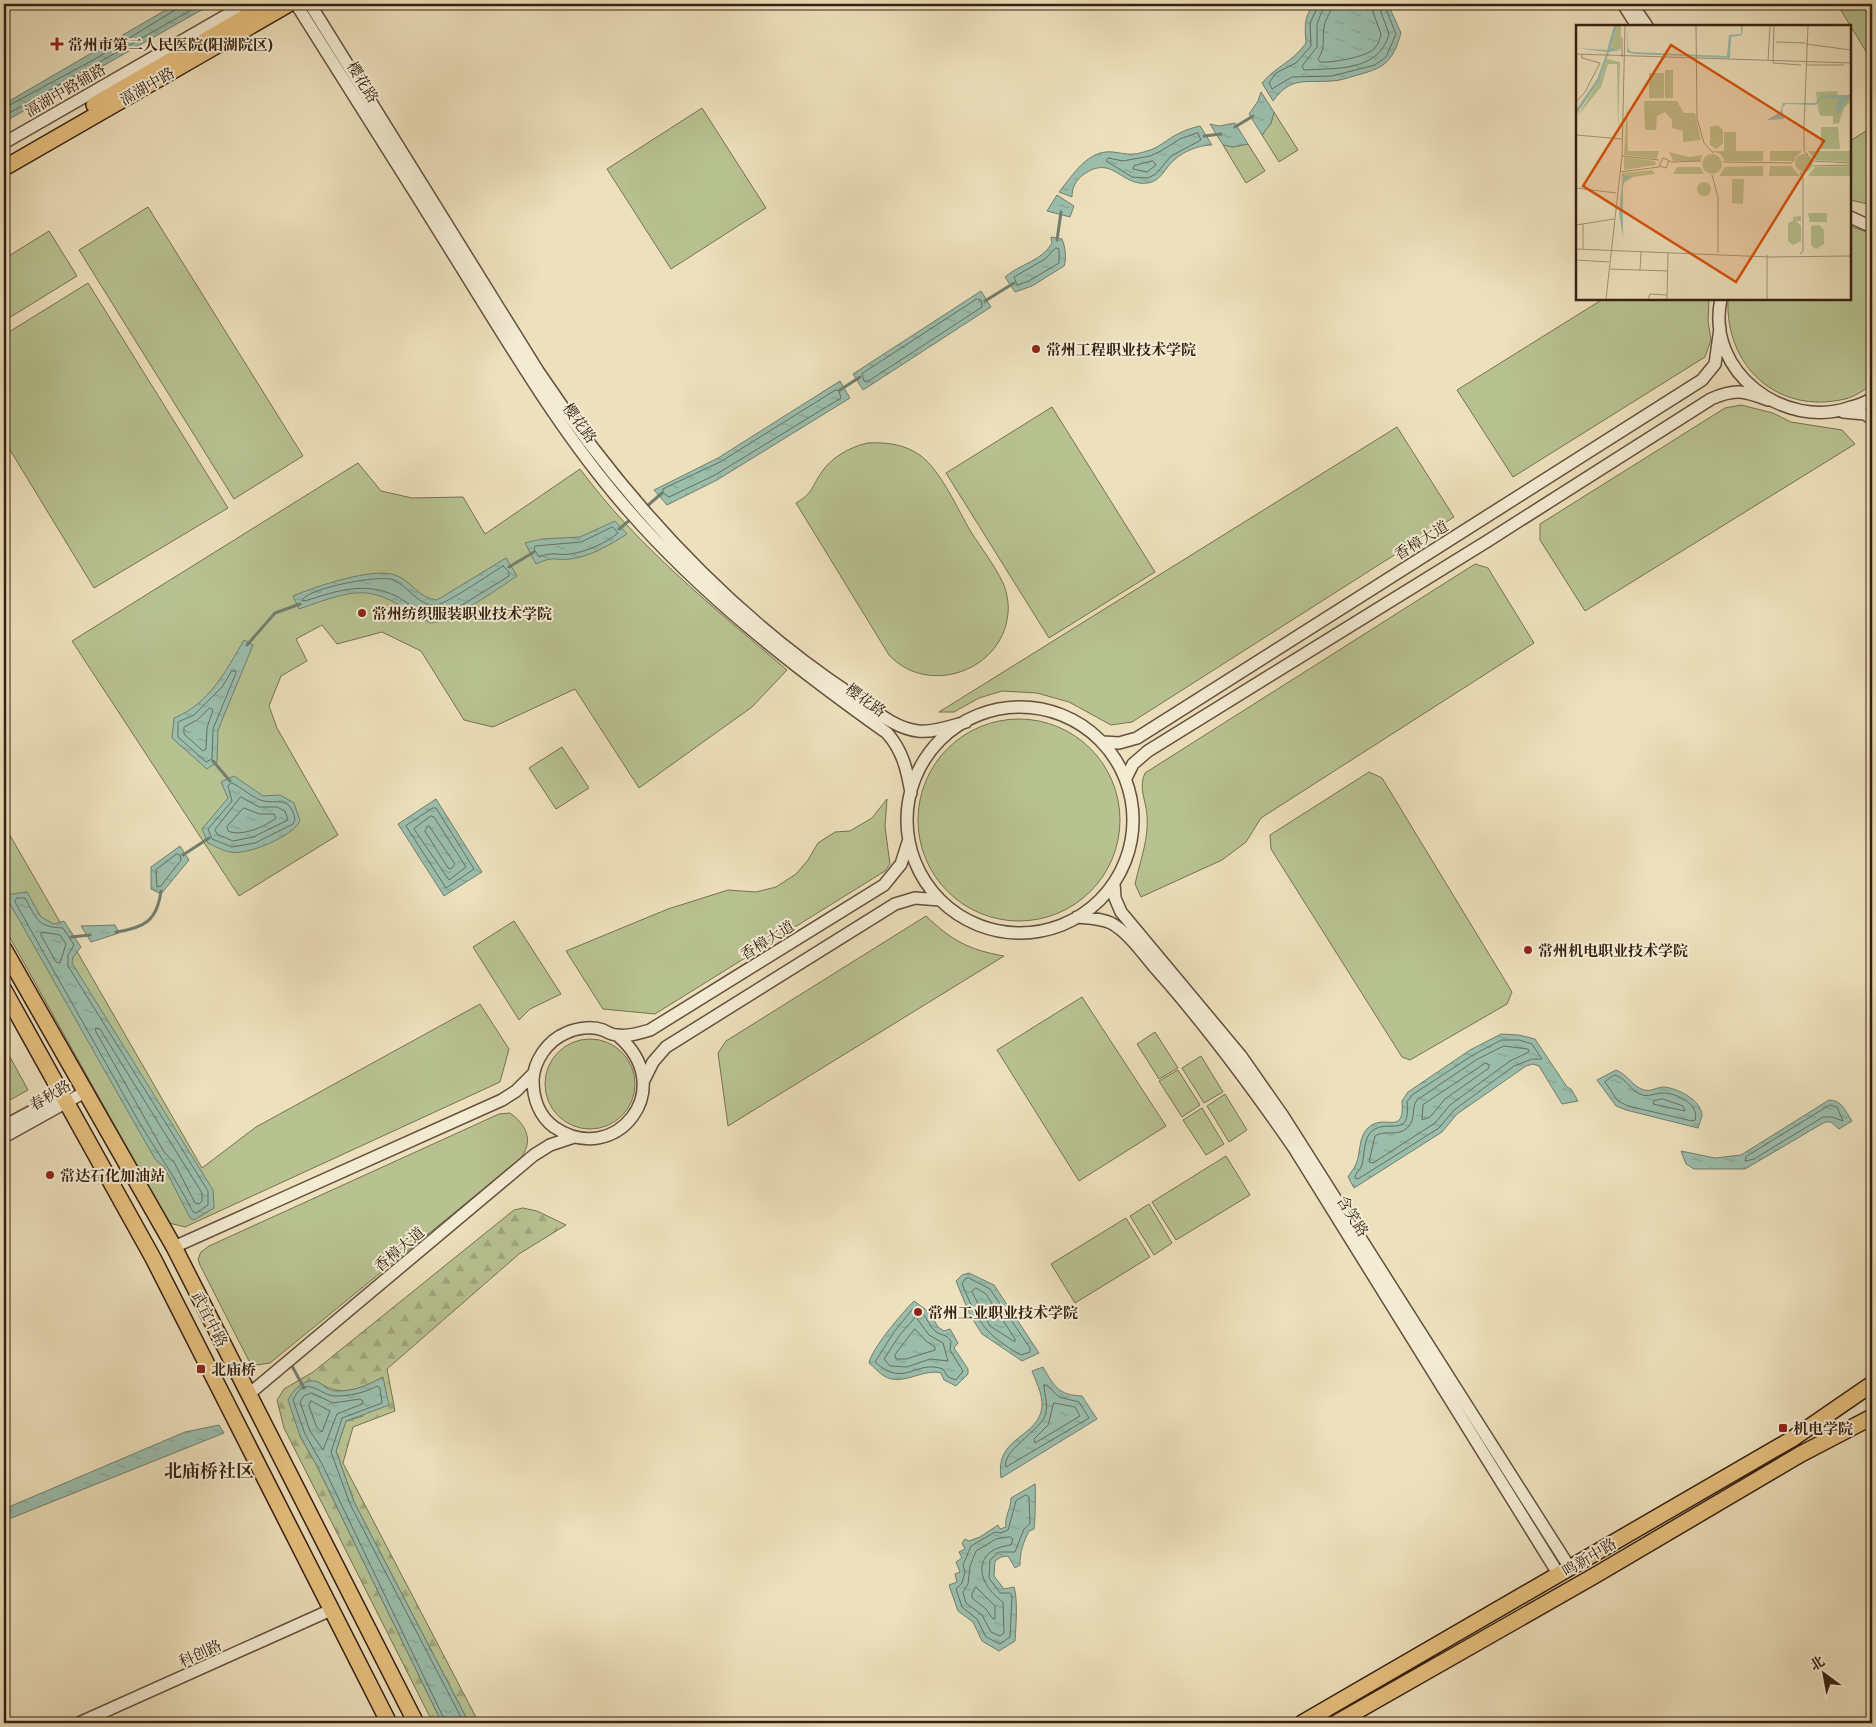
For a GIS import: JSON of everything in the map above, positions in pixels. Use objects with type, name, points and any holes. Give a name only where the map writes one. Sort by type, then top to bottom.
[{"type":"main road","name":"滆湖中路","points":[[4,156],[268,4]]},
{"type":"main road","name":"滆湖中路","points":[[4,168],[289,4]]},
{"type":"main road","name":"武宜中路","points":[[4,949],[174,1247],[416,1723]]},
{"type":"main road","name":"武宜中路","points":[[4,990],[153,1258],[389,1723]]},
{"type":"main road","name":"鸣新中路","points":[[1302,1723],[1792,1439],[1872,1384]]},
{"type":"main road","name":"鸣新中路","points":[[1336,1723],[1594,1576],[1801,1454],[1872,1417]]},
{"type":"street","name":"滆湖中路辅路","points":[[4,142],[246,4]]},
{"type":"street","name":"樱花路","points":[[296,4],[542,396],[575,443],[719,602],[778,652],[887,732],[898,744],[904,759],[911,793]]},
{"type":"street","name":"樱花路","points":[[310,4],[538,371],[576,429],[632,506]]},
{"type":"street","points":[[1622,4],[1635,25]]},
{"type":"street","points":[[1632,4],[1646,25]]},
{"type":"street","points":[[1851,217],[1872,227]]},
{"type":"street","points":[[1721,300],[1720,328],[1726,350],[1736,369],[1749,385],[1768,400]]},
{"type":"street","name":"香樟大道","points":[[1103,742],[1119,743],[1137,738],[1702,380],[1715,364],[1720,328]]},
{"type":"street","points":[[1126,778],[1133,764],[1148,751],[1492,538],[1711,399],[1726,392],[1744,391],[1790,410],[1814,414],[1839,412],[1865,414],[1872,419]]},
{"type":"street","points":[[1839,412],[1872,398]]},
{"type":"street","name":"樱花路","points":[[646,523],[784,644],[834,683],[899,726],[919,732],[966,722]]},
{"type":"street","points":[[1009,707],[1042,709],[1057,713],[1082,725],[1103,742],[1117,761],[1126,778],[1133,806],[1132,840],[1126,859],[1114,883],[1096,904],[1077,917],[1039,932],[1017,933],[998,931],[978,925],[951,910],[940,900],[920,874],[912,854],[909,840],[907,806],[914,779],[926,757],[940,740],[966,722],[985,713],[1009,707]]},
{"type":"street","name":"香樟大道","points":[[616,1036],[650,1030],[884,885],[901,864],[909,840]]},
{"type":"street","name":"含笑路","points":[[1114,883],[1115,898],[1121,912],[1241,1056],[1283,1116],[1564,1572]]},
{"type":"street","points":[[644,1080],[653,1062],[666,1047],[895,904],[915,898],[940,900]]},
{"type":"street","name":"含笑路","points":[[1077,917],[1094,918],[1111,923],[1127,936],[1197,1014],[1249,1083],[1294,1148],[1564,1572]]},
{"type":"street","points":[[582,1028],[600,1029],[616,1036],[630,1047],[640,1062],[644,1080],[642,1099],[633,1116],[620,1129],[602,1137],[584,1139],[565,1134],[549,1124],[538,1108],[533,1091],[533,1074],[539,1057],[550,1043],[565,1033],[582,1028]]},
{"type":"street","points":[[174,1247],[502,1100],[516,1091],[533,1074]]},
{"type":"street","name":"春秋路","points":[[4,1126],[64,1099],[85,1092]]},
{"type":"street","name":"春秋路","points":[[4,1137],[64,1099]]},
{"type":"street","name":"香樟大道","points":[[249,1394],[534,1155],[550,1145],[574,1137]]},
{"type":"street","name":"科创路","points":[[79,1723],[332,1609]]},
{"type":"green space","points":[[1837,4],[1872,4],[1872,61],[1851,25]]},
{"type":"green space","points":[[702,108],[766,208],[671,269],[607,169]]},
{"type":"green space","points":[[1274,112],[1298,150],[1279,162],[1262,135],[1271,123]]},
{"type":"green space","points":[[1872,127],[1872,205],[1851,200],[1851,140]]},
{"type":"green space","points":[[1248,144],[1265,171],[1246,183],[1223,145],[1233,147]]},
{"type":"green space","points":[[148,207],[303,456],[234,499],[79,250]]},
{"type":"green space","points":[[1851,226],[1864,231],[1872,238],[1872,385],[1845,399],[1820,402],[1798,400],[1777,392],[1760,380],[1746,364],[1735,345],[1729,323],[1728,300],[1851,300]]},
{"type":"green space","points":[[49,231],[77,276],[4,321],[4,259]]},
{"type":"green space","points":[[88,283],[228,508],[94,588],[4,440],[4,335]]},
{"type":"green space","points":[[1601,300],[1709,300],[1708,321],[1711,340],[1705,357],[1513,477],[1457,390]]},
{"type":"green space","points":[[1741,405],[1773,413],[1791,422],[1842,430],[1855,444],[1585,611],[1540,540],[1540,524],[1725,408]]},
{"type":"green space","points":[[1052,407],[1155,572],[1049,638],[946,473]]},
{"type":"green space","points":[[1397,427],[1454,517],[1132,722],[1111,725],[1069,702],[1037,693],[1002,691],[979,698],[954,712],[939,712]]},
{"type":"green space","points":[[867,443],[902,446],[915,452],[928,463],[949,491],[971,532],[1003,583],[1007,594],[1008,613],[1003,633],[993,650],[978,663],[961,672],[942,675],[923,674],[905,668],[889,655],[796,503],[809,493],[825,467],[835,458],[847,450]]},
{"type":"green space","points":[[358,463],[381,491],[412,498],[463,497],[485,534],[580,469],[602,497],[651,550],[704,599],[787,670],[752,707],[639,788],[575,689],[493,727],[464,720],[421,651],[382,632],[337,644],[322,625],[296,639],[307,661],[281,676],[269,706],[277,728],[338,835],[239,896],[72,641]]},
{"type":"green space","points":[[1475,564],[1488,568],[1534,643],[1261,818],[1246,842],[1222,860],[1141,897],[1135,884],[1147,833],[1147,815],[1142,789],[1145,773]]},
{"type":"green space","points":[[1009,719],[1029,719],[1058,726],[1091,748],[1113,781],[1120,810],[1120,830],[1113,859],[1091,892],[1058,914],[1029,921],[1009,921],[980,914],[947,892],[925,859],[918,830],[918,810],[925,781],[947,748],[980,726]]},
{"type":"green space","points":[[562,747],[589,788],[556,809],[529,768]]},
{"type":"green space","points":[[1369,772],[1382,778],[1512,992],[1507,1004],[1410,1060],[1402,1057],[1271,849],[1270,835]]},
{"type":"green space","points":[[887,799],[885,827],[890,864],[885,871],[655,1014],[603,1009],[566,951],[668,909],[728,890],[756,892],[776,887],[796,874],[808,860],[818,843],[835,832],[850,831],[872,818]]},
{"type":"green space","points":[[4,825],[202,1168],[256,1127],[480,1004],[509,1049],[500,1082],[185,1227],[169,1223],[4,927]]},
{"type":"green space","points":[[926,916],[944,932],[961,943],[981,951],[1004,956],[728,1126],[718,1053],[726,1041]]},
{"type":"green space","points":[[514,921],[561,994],[530,1009],[519,1020],[473,947]]},
{"type":"green space","points":[[1082,997],[1166,1126],[1079,1181],[997,1050]]},
{"type":"green space","points":[[1155,1032],[1178,1068],[1159,1079],[1137,1044]]},
{"type":"green space","points":[[590,1039],[607,1043],[622,1052],[631,1067],[635,1084],[631,1101],[622,1116],[607,1125],[590,1129],[573,1125],[558,1116],[549,1101],[545,1084],[549,1067],[558,1052],[573,1043]]},
{"type":"green space","points":[[4,1046],[28,1090],[10,1100],[4,1089]]},
{"type":"green space","points":[[1201,1056],[1223,1092],[1204,1103],[1182,1068]]},
{"type":"green space","points":[[1178,1070],[1200,1105],[1182,1117],[1159,1081]]},
{"type":"green space","points":[[1225,1094],[1247,1130],[1229,1142],[1207,1106]]},
{"type":"green space","points":[[1202,1108],[1224,1144],[1206,1155],[1183,1120]]},
{"type":"green space","points":[[510,1113],[521,1123],[527,1134],[527,1146],[520,1159],[270,1363],[257,1365],[249,1361],[200,1265],[198,1259],[201,1252],[209,1246],[499,1114]]},
{"type":"green space","points":[[1226,1156],[1250,1195],[1176,1240],[1152,1202]]},
{"type":"green space","points":[[1149,1204],[1172,1243],[1154,1255],[1130,1216]]},
{"type":"green space","points":[[523,1208],[537,1211],[566,1225],[519,1254],[387,1369],[395,1411],[353,1427],[343,1463],[479,1723],[469,1723],[354,1502],[336,1451],[346,1421],[363,1416],[383,1377],[359,1388],[342,1391],[326,1387],[318,1382],[300,1436],[317,1466],[442,1723],[433,1723],[284,1428],[277,1400],[284,1389],[313,1372],[514,1210]]},
{"type":"green space","points":[[1126,1218],[1150,1257],[1075,1303],[1051,1264]]},
{"type":"water","points":[[176,4],[212,4],[4,122],[4,104]]},
{"type":"water","points":[[1317,4],[1388,4],[1401,33],[1394,52],[1385,63],[1373,70],[1337,80],[1292,84],[1273,101],[1262,83],[1296,55],[1306,43],[1305,27],[1307,16],[1312,7]]},
{"type":"water","points":[[1261,92],[1274,112],[1271,123],[1262,135],[1249,114],[1258,101]]},
{"type":"water","points":[[1235,123],[1248,144],[1233,147],[1223,145],[1210,124],[1219,126]]},
{"type":"water","points":[[1200,126],[1212,145],[1197,147],[1182,154],[1171,163],[1160,177],[1152,182],[1139,183],[1110,169],[1102,168],[1094,169],[1081,176],[1074,187],[1072,197],[1059,192],[1082,164],[1096,155],[1104,152],[1142,153],[1155,148],[1183,131]]},
{"type":"water","points":[[1057,195],[1074,206],[1070,217],[1047,211]]},
{"type":"water","points":[[1051,237],[1062,239],[1065,252],[1064,266],[1032,286],[1015,292],[1005,277],[1043,254],[1052,243]]},
{"type":"water","points":[[981,291],[991,307],[863,390],[853,374]]},
{"type":"water","points":[[840,381],[850,398],[717,480],[667,505],[654,490],[718,458]]},
{"type":"water","points":[[615,521],[627,534],[600,550],[578,558],[551,559],[536,564],[525,543],[542,539],[580,537]]},
{"type":"water","points":[[506,558],[517,576],[462,611],[430,623],[394,602],[367,593],[339,596],[299,609],[293,596],[344,579],[385,573],[401,578],[420,593],[430,599],[437,600]]},
{"type":"water","points":[[244,640],[253,645],[218,730],[217,762],[207,769],[172,738],[174,718],[186,712],[207,695],[223,675]]},
{"type":"water","points":[[234,776],[263,796],[280,795],[294,803],[300,821],[296,827],[269,844],[247,851],[230,852],[208,843],[202,829],[228,798],[221,782]]},
{"type":"water","points":[[436,799],[482,872],[444,896],[398,824]]},
{"type":"water","points":[[180,846],[189,860],[161,894],[151,889],[151,867]]},
{"type":"water","points":[[27,892],[41,917],[54,924],[64,921],[81,947],[73,957],[72,963],[213,1190],[214,1208],[194,1220],[190,1218],[164,1167],[155,1159],[5,895]]},
{"type":"water","points":[[115,925],[119,933],[91,942],[81,926]]},
{"type":"water","points":[[1501,1034],[1519,1035],[1535,1039],[1578,1101],[1562,1104],[1539,1066],[1533,1064],[1526,1066],[1457,1114],[1442,1132],[1354,1188],[1348,1177],[1358,1160],[1361,1140],[1368,1128],[1380,1122],[1397,1122],[1402,1112],[1402,1101],[1408,1092],[1470,1050]]},
{"type":"water","points":[[1616,1070],[1644,1090],[1664,1087],[1682,1092],[1688,1096],[1701,1110],[1702,1116],[1698,1128],[1616,1106],[1597,1080]]},
{"type":"water","points":[[1829,1100],[1840,1104],[1852,1121],[1839,1129],[1831,1122],[1825,1122],[1745,1169],[1694,1169],[1686,1164],[1681,1151],[1715,1158],[1741,1155]]},
{"type":"water","points":[[969,1273],[994,1285],[1039,1353],[1022,1361],[982,1334],[970,1315],[956,1281],[962,1275]]},
{"type":"water","points":[[914,1301],[929,1312],[938,1327],[944,1331],[950,1329],[958,1343],[954,1348],[968,1369],[968,1374],[956,1386],[944,1380],[941,1373],[934,1372],[905,1379],[891,1379],[882,1375],[869,1363],[881,1340]]},
{"type":"water","points":[[1043,1367],[1050,1379],[1062,1391],[1067,1394],[1082,1396],[1097,1419],[1001,1478],[1001,1465],[1004,1455],[1016,1440],[1031,1428],[1041,1412],[1041,1397],[1032,1371]]},
{"type":"water","points":[[383,1377],[389,1405],[346,1421],[336,1451],[354,1502],[469,1723],[442,1723],[317,1466],[300,1436],[288,1400],[300,1385],[309,1381],[318,1382],[333,1391],[342,1391],[372,1383]]},
{"type":"water","points":[[219,1425],[224,1433],[4,1521],[4,1509],[185,1432]]},
{"type":"water","points":[[1035,1484],[1034,1529],[1029,1531],[1025,1540],[1021,1552],[1020,1565],[1015,1568],[1008,1556],[1001,1557],[995,1561],[994,1576],[1004,1589],[1014,1587],[1016,1605],[1015,1641],[999,1651],[982,1641],[973,1622],[958,1611],[949,1585],[957,1582],[955,1574],[960,1572],[956,1562],[962,1558],[959,1552],[965,1549],[962,1543],[965,1539],[969,1541],[980,1537],[998,1525],[1000,1529],[1006,1527],[1011,1498]]},
{"type":"waterway","points":[[1235,127],[1253,116]]},
{"type":"waterway","points":[[1204,136],[1221,134]]},
{"type":"waterway","points":[[1057,240],[1061,212]]},
{"type":"waterway","points":[[985,301],[1014,283]]},
{"type":"waterway","points":[[840,390],[860,377]]},
{"type":"waterway","points":[[646,507],[662,493]]},
{"type":"waterway","points":[[619,529],[631,519]]},
{"type":"waterway","points":[[509,567],[534,552]]},
{"type":"waterway","points":[[247,645],[275,613],[300,604]]},
{"type":"waterway","points":[[213,761],[230,781]]},
{"type":"waterway","points":[[183,855],[209,838]]},
{"type":"waterway","points":[[116,932],[134,928],[148,921],[156,909],[161,891]]},
{"type":"waterway","points":[[71,937],[90,935]]},
{"type":"waterway","points":[[292,1366],[304,1388]]},
{"type":"place","name":"常州市第二人民医院(阳湖院区)","points":[[57,44]]},
{"type":"place","name":"常州工程职业技术学院","points":[[1036,349]]},
{"type":"place","name":"常州纺织服装职业技术学院","points":[[362,613]]},
{"type":"place","name":"常州机电职业技术学院","points":[[1528,950]]},
{"type":"place","name":"常达石化加油站","points":[[50,1175]]},
{"type":"place","name":"常州工业职业技术学院","points":[[918,1312]]},
{"type":"place","name":"北庙桥","points":[[201,1369]]},
{"type":"place","name":"机电学院","points":[[1783,1428]]},
{"type":"district","name":"北庙桥社区","points":[[209,1470]]}]
